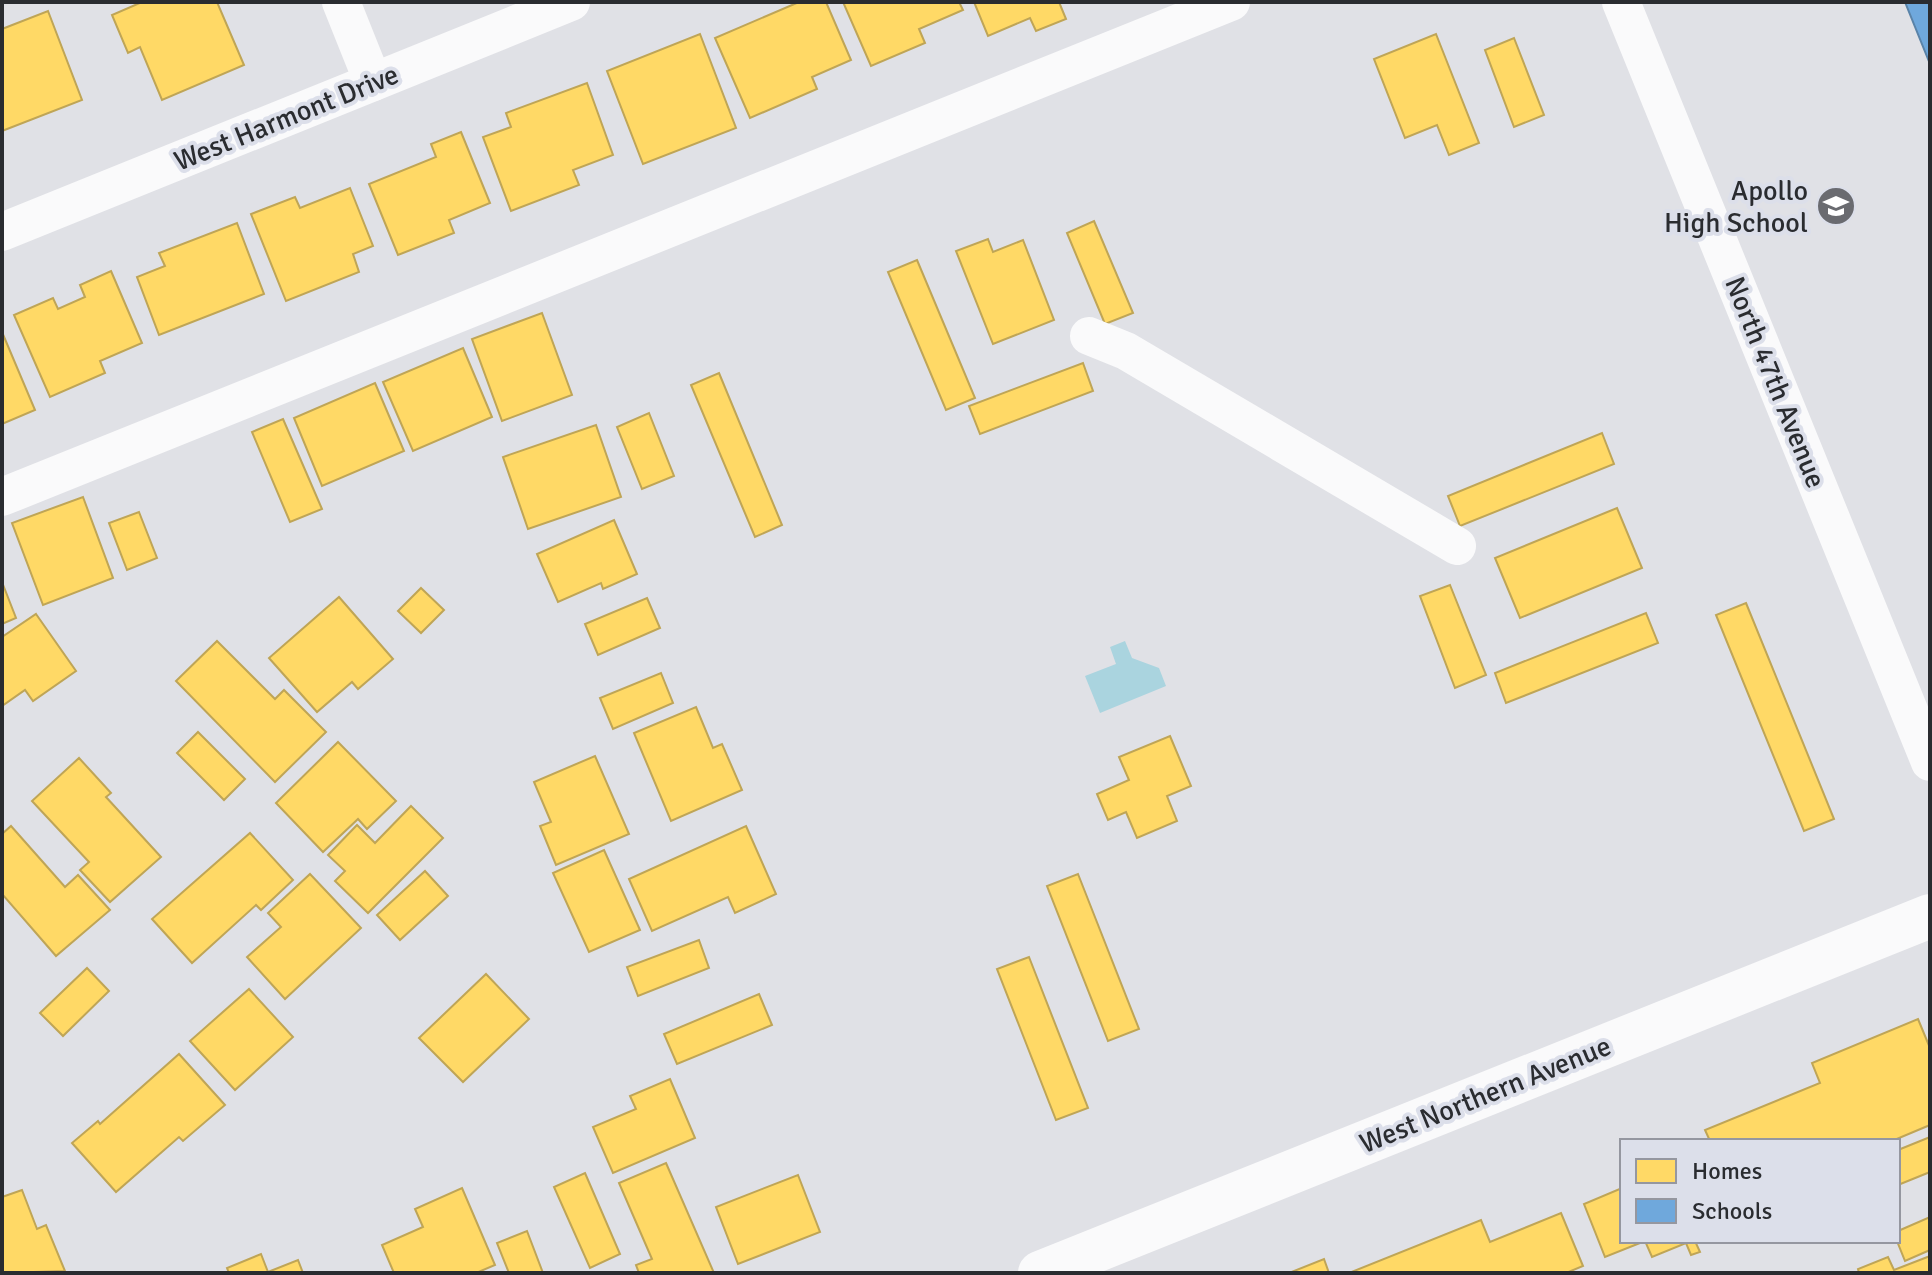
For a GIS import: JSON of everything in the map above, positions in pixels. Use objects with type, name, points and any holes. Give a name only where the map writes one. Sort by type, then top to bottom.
[{"type":"main road","name":"West Northern Avenue","points":[[1040,1273],[1930,916]]},
{"type":"street","points":[[341,2],[373,82]]},
{"type":"street","name":"West Harmont Drive","points":[[2,232],[571,2]]},
{"type":"street","points":[[2,497],[1231,2]]},
{"type":"street","name":"North 47th Avenue","points":[[1621,2],[1930,762]]},
{"type":"street","points":[[1089,336],[1126,351],[1457,546]]},
{"type":"water","points":[[1125,641],[1132,658],[1159,668],[1166,686],[1100,713],[1085,676],[1116,664],[1110,647]]},
{"type":"building: Homes","points":[[142,2],[217,2],[244,65],[162,100],[140,47],[128,53],[112,15]]},
{"type":"building: Homes","points":[[799,2],[826,2],[851,60],[812,77],[817,89],[750,118],[715,38]]},
{"type":"building: Homes","points":[[843,2],[959,2],[963,10],[919,29],[925,43],[871,66]]},
{"type":"building: Homes","points":[[974,2],[1059,2],[1066,19],[1036,31],[1030,18],[988,36]]},
{"type":"building: Homes","points":[[48,11],[82,100],[2,131],[2,29]]},
{"type":"building: Homes","points":[[700,34],[736,128],[643,164],[607,71]]},
{"type":"building: Homes","points":[[1436,34],[1479,143],[1449,155],[1437,125],[1405,138],[1374,59]]},
{"type":"building: Homes","points":[[1514,38],[1544,115],[1514,127],[1485,50]]},
{"type":"building: Homes","points":[[587,83],[613,155],[573,170],[579,185],[511,211],[483,137],[511,127],[506,113]]},
{"type":"building: Homes","points":[[461,132],[490,203],[449,220],[454,233],[398,255],[369,184],[436,157],[431,144]]},
{"type":"building: Homes","points":[[350,188],[373,246],[353,254],[359,272],[286,301],[251,214],[295,197],[300,208]]},
{"type":"building: Homes","points":[[1094,221],[1133,313],[1105,324],[1067,233]]},
{"type":"building: Homes","points":[[237,223],[264,294],[159,335],[137,277],[165,266],[159,253]]},
{"type":"building: Homes","points":[[988,239],[993,252],[1023,240],[1054,320],[993,344],[956,251]]},
{"type":"building: Homes","points":[[917,260],[975,398],[946,410],[888,272]]},
{"type":"building: Homes","points":[[111,271],[142,343],[100,361],[105,373],[50,397],[14,315],[53,298],[58,309],[85,297],[80,285]]},
{"type":"building: Homes","points":[[542,313],[572,395],[502,421],[472,339]]},
{"type":"building: Homes","points":[[2,332],[35,410],[2,424]]},
{"type":"building: Homes","points":[[463,348],[492,417],[413,451],[383,382]]},
{"type":"building: Homes","points":[[1083,363],[1093,391],[980,434],[969,406]]},
{"type":"building: Homes","points":[[719,373],[782,525],[755,537],[691,385]]},
{"type":"building: Homes","points":[[375,383],[404,451],[322,486],[294,418]]},
{"type":"building: Homes","points":[[649,413],[674,476],[642,489],[617,427]]},
{"type":"building: Homes","points":[[283,419],[322,509],[290,522],[252,432]]},
{"type":"building: Homes","points":[[596,425],[621,497],[528,529],[503,457]]},
{"type":"building: Homes","points":[[1602,433],[1614,464],[1460,526],[1448,496]]},
{"type":"building: Homes","points":[[83,497],[113,578],[43,605],[12,523]]},
{"type":"building: Homes","points":[[1617,508],[1642,568],[1520,618],[1495,558]]},
{"type":"building: Homes","points":[[139,512],[157,558],[127,570],[109,523]]},
{"type":"building: Homes","points":[[614,520],[637,574],[603,589],[601,583],[558,602],[537,554]]},
{"type":"building: Homes","points":[[2,582],[16,618],[2,624]]},
{"type":"building: Homes","points":[[1450,585],[1486,675],[1455,688],[1420,596]]},
{"type":"building: Homes","points":[[421,588],[444,610],[421,633],[398,611]]},
{"type":"building: Homes","points":[[339,597],[393,659],[358,689],[352,682],[317,712],[269,658]]},
{"type":"building: Homes","points":[[647,598],[660,628],[598,655],[585,624]]},
{"type":"building: Homes","points":[[1746,603],[1834,819],[1804,831],[1716,615]]},
{"type":"building: Homes","points":[[1646,613],[1658,643],[1506,703],[1495,673]]},
{"type":"building: Homes","points":[[36,614],[76,671],[33,701],[25,690],[2,706],[2,637]]},
{"type":"building: Homes","points":[[217,641],[275,699],[284,690],[326,732],[275,782],[176,681]]},
{"type":"building: Homes","points":[[661,673],[673,703],[613,729],[600,698]]},
{"type":"building: Homes","points":[[696,707],[713,748],[722,744],[742,790],[671,821],[634,733]]},
{"type":"building: Homes","points":[[198,732],[245,779],[224,800],[177,753]]},
{"type":"building: Homes","points":[[1170,736],[1191,786],[1167,796],[1177,821],[1137,838],[1126,812],[1108,820],[1097,794],[1129,780],[1119,757]]},
{"type":"building: Homes","points":[[338,742],[396,801],[367,829],[358,819],[323,852],[276,803]]},
{"type":"building: Homes","points":[[595,756],[629,834],[556,865],[540,826],[551,822],[534,782]]},
{"type":"building: Homes","points":[[79,758],[111,793],[106,797],[161,857],[110,902],[80,870],[89,862],[32,801]]},
{"type":"building: Homes","points":[[411,806],[443,838],[368,913],[335,881],[345,871],[328,855],[357,825],[375,843]]},
{"type":"building: Homes","points":[[11,826],[65,887],[78,875],[110,910],[56,956],[2,894],[2,834]]},
{"type":"building: Homes","points":[[746,826],[776,894],[735,913],[728,897],[652,931],[629,879]]},
{"type":"building: Homes","points":[[250,833],[293,880],[261,910],[256,905],[192,963],[152,919]]},
{"type":"building: Homes","points":[[604,850],[640,930],[589,952],[553,873]]},
{"type":"building: Homes","points":[[425,871],[448,896],[400,940],[377,915]]},
{"type":"building: Homes","points":[[310,874],[361,928],[285,999],[247,957],[281,927],[268,913]]},
{"type":"building: Homes","points":[[1078,874],[1139,1029],[1108,1041],[1047,886]]},
{"type":"building: Homes","points":[[699,940],[709,968],[638,996],[627,967]]},
{"type":"building: Homes","points":[[1029,957],[1088,1108],[1056,1120],[997,969]]},
{"type":"building: Homes","points":[[87,968],[109,991],[63,1036],[40,1013]]},
{"type":"building: Homes","points":[[486,974],[529,1019],[463,1082],[419,1038]]},
{"type":"building: Homes","points":[[249,989],[293,1037],[235,1090],[190,1041]]},
{"type":"building: Homes","points":[[759,994],[772,1025],[677,1064],[664,1034]]},
{"type":"building: Homes","points":[[1918,1019],[1930,1048],[1930,1125],[1897,1139],[1709,1139],[1705,1130],[1820,1083],[1812,1063]]},
{"type":"building: Homes","points":[[179,1054],[225,1105],[183,1141],[179,1137],[116,1192],[72,1143],[98,1121],[100,1124]]},
{"type":"building: Homes","points":[[670,1079],[695,1138],[613,1173],[593,1127],[636,1109],[630,1096]]},
{"type":"building: Homes","points":[[1930,1137],[1930,1172],[1900,1184],[1900,1149]]},
{"type":"building: Homes","points":[[666,1163],[714,1273],[639,1273],[636,1265],[652,1259],[619,1183]]},
{"type":"building: Homes","points":[[585,1173],[620,1254],[590,1268],[554,1187]]},
{"type":"building: Homes","points":[[798,1175],[820,1232],[738,1264],[716,1207]]},
{"type":"building: Homes","points":[[462,1188],[495,1265],[476,1273],[394,1273],[382,1245],[423,1227],[415,1209]]},
{"type":"building: Homes","points":[[1620,1189],[1620,1243],[1640,1243],[1605,1257],[1584,1204]]},
{"type":"building: Homes","points":[[22,1190],[37,1229],[46,1225],[65,1271],[2,1273],[2,1197]]},
{"type":"building: Homes","points":[[1561,1213],[1583,1266],[1566,1273],[1349,1273],[1481,1220],[1490,1242]]},
{"type":"building: Homes","points":[[1930,1217],[1930,1250],[1905,1261],[1898,1243],[1900,1230]]},
{"type":"building: Homes","points":[[527,1231],[543,1273],[509,1273],[497,1243]]},
{"type":"building: Homes","points":[[1646,1243],[1686,1243],[1652,1257]]},
{"type":"building: Homes","points":[[1686,1243],[1696,1243],[1700,1252],[1691,1255]]},
{"type":"building: Homes","points":[[261,1254],[268,1272],[298,1260],[303,1273],[229,1273],[227,1268]]},
{"type":"building: Homes","points":[[1930,1256],[1930,1273],[1859,1273],[1858,1269],[1888,1257],[1894,1270]]},
{"type":"building: Homes","points":[[1324,1259],[1329,1273],[1289,1273]]},
{"type":"building: Schools","points":[[1905,2],[1930,2],[1930,64]]},
{"type":"place","name":"Apollo High School","points":[[1836,206]]}]
